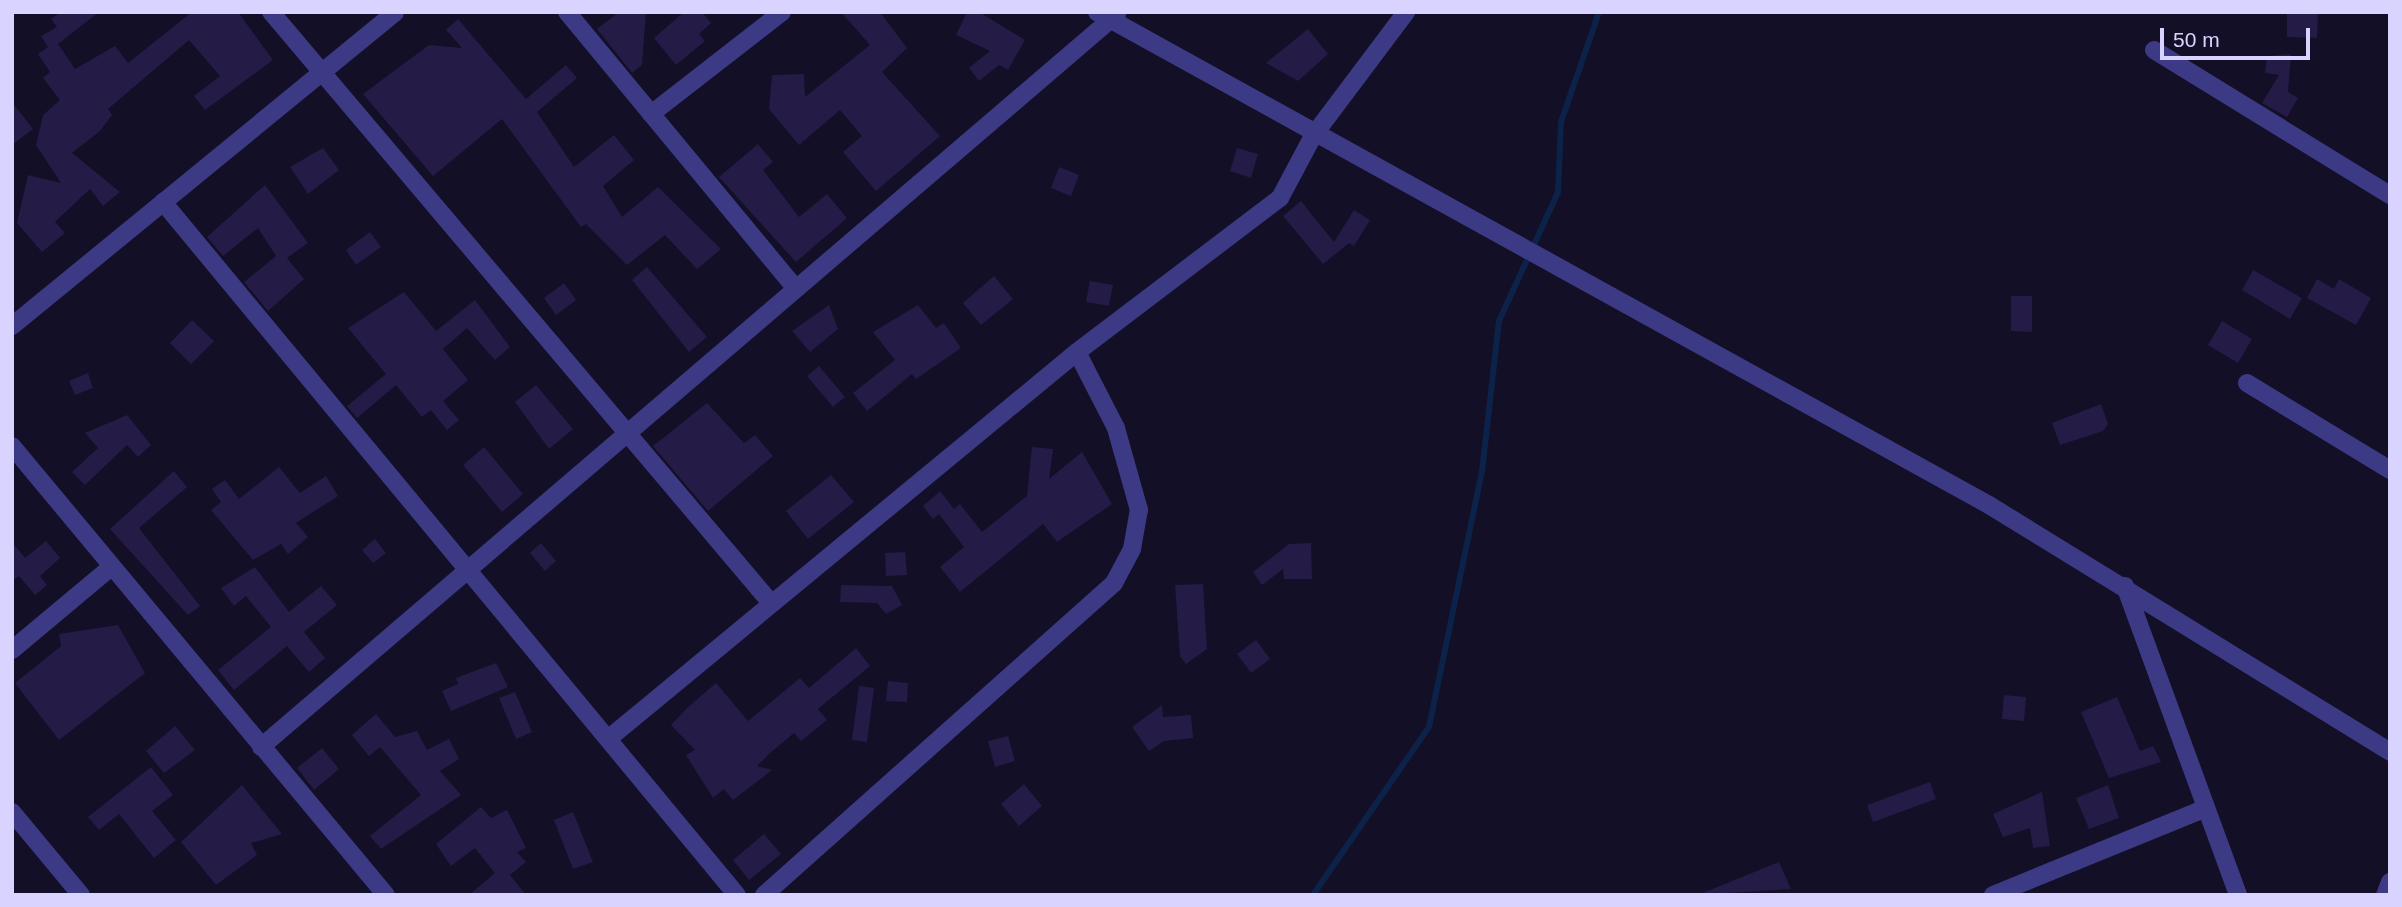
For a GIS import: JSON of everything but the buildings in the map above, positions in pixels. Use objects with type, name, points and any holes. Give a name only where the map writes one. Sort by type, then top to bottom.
[{"type":"street","points":[[271,12],[625,435],[771,603]]},
{"type":"street","points":[[12,326],[395,12]]},
{"type":"street","points":[[567,12],[794,286]]},
{"type":"street","points":[[651,114],[782,12]]},
{"type":"street","points":[[608,739],[1077,352],[1280,198],[1313,135],[1406,12]]},
{"type":"street","points":[[261,747],[1109,15],[1313,135],[2125,586],[2390,752]]},
{"type":"street","points":[[2154,50],[2390,195]]},
{"type":"street","points":[[163,202],[737,895]]},
{"type":"street","points":[[764,895],[1114,583],[1132,549],[1139,510],[1116,428],[1077,352]]},
{"type":"street","points":[[2247,383],[2390,470]]},
{"type":"street","points":[[12,446],[108,569],[386,895]]},
{"type":"street","points":[[12,650],[108,569]]},
{"type":"street","points":[[2125,586],[2238,895]]},
{"type":"street","points":[[1993,895],[2206,808]]},
{"type":"street","points":[[12,812],[81,895]]},
{"type":"street","points":[[2385,895],[2390,882]]},
{"type":"waterway","points":[[1313,895],[1429,727],[1482,472],[1499,321],[1558,192],[1561,122],[1599,12]]}]
